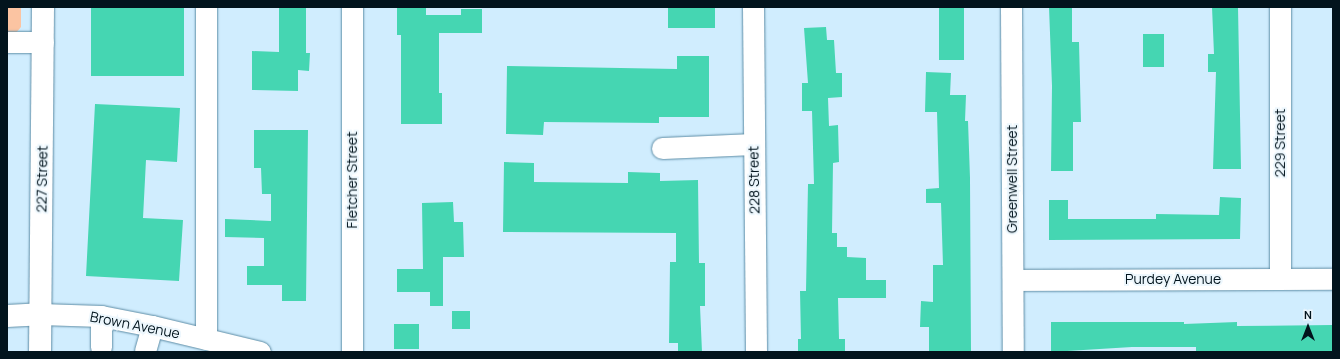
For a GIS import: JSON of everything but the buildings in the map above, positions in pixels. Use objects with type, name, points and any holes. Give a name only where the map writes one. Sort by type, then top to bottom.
[{"type":"main road","name":"227 Street","points":[[40,352],[43,7]]},
{"type":"main road","name":"Brown Avenue","points":[[7,316],[40,314]]},
{"type":"street","points":[[206,7],[206,339]]},
{"type":"street","name":"Fletcher Street","points":[[352,7],[352,352]]},
{"type":"street","name":"228 Street","points":[[753,7],[756,352]]},
{"type":"street","name":"Greenwell Street","points":[[1011,7],[1013,352]]},
{"type":"street","name":"229 Street","points":[[1280,7],[1280,278]]},
{"type":"street","points":[[7,42],[43,42]]},
{"type":"street","points":[[662,148],[754,144]]},
{"type":"street","name":"Purdey Avenue","points":[[1013,280],[1333,279]]},
{"type":"street","name":"Brown Avenue","points":[[40,314],[101,316],[152,326],[260,352]]},
{"type":"street","points":[[101,316],[101,347]]},
{"type":"street","points":[[145,351],[152,326]]},
{"type":"shaded area","points":[[7,7],[21,7],[21,27],[15,34],[7,34]]}]
